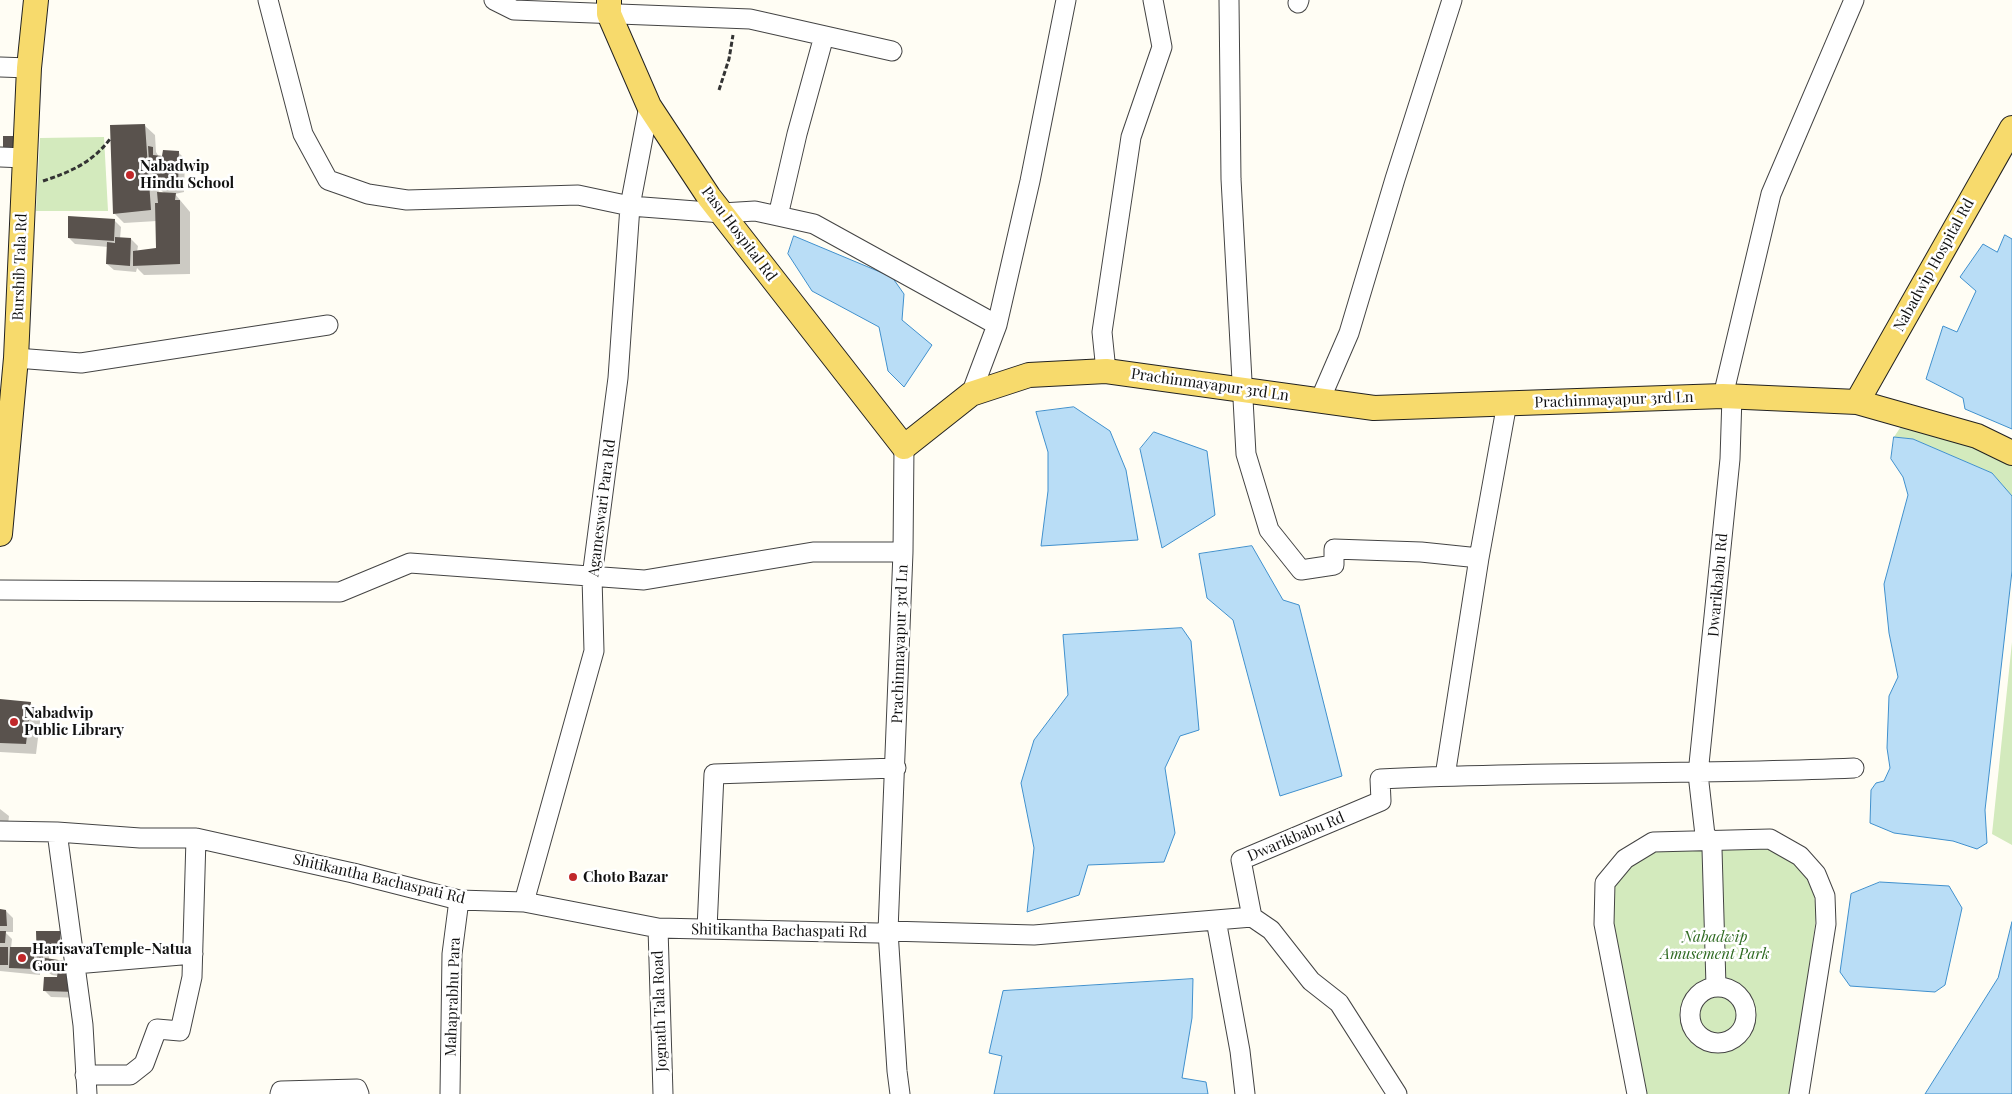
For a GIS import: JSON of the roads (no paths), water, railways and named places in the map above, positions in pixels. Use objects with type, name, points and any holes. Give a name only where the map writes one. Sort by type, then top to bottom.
[{"type":"main road","name":"Burshib Tala Rd","points":[[0,534],[16,358],[29,68],[36,0]]},
{"type":"main road","name":"Pasu Hospital Rd","points":[[609,7],[649,106],[722,213],[904,447]]},
{"type":"main road","name":"Nabadwip Hospital Rd","points":[[1857,402],[2012,128]]},
{"type":"main road","name":"Prachinmayapur 3rd Ln","points":[[904,447],[972,394],[1029,375],[1106,371],[1374,408],[1727,396],[1857,402],[1977,436],[2012,454]]},
{"type":"street","points":[[268,0],[303,134],[328,180],[368,194],[407,200],[578,195],[630,206],[722,213],[755,211],[778,216],[814,224],[997,326]]},
{"type":"street","points":[[494,0],[514,10],[609,7],[750,19],[892,51]]},
{"type":"street","points":[[972,394],[997,326],[1030,181],[1066,0]]},
{"type":"street","points":[[1106,371],[1102,332],[1131,137],[1162,47],[1153,0]]},
{"type":"street","points":[[1229,0],[1231,179],[1246,454],[1269,530],[1301,570],[1334,565],[1334,549],[1421,552],[1479,558]]},
{"type":"street","points":[[1320,400],[1349,333],[1452,0]]},
{"type":"street","name":"Dwarikbabu Rd","points":[[1698,774],[1730,459],[1727,396],[1771,194],[1854,0]]},
{"type":"street","points":[[778,216],[797,134],[824,36]]},
{"type":"street","points":[[0,66],[29,68]]},
{"type":"street","name":"Agameswari Para Rd","points":[[524,902],[594,651],[592,577],[618,378],[630,206],[649,106]]},
{"type":"street","points":[[0,157],[25,158]]},
{"type":"street","points":[[16,358],[81,363],[328,325]]},
{"type":"street","points":[[1445,776],[1479,558],[1507,403]]},
{"type":"street","name":"Prachinmayapur 3rd Ln","points":[[900,1094],[896,1071],[883,932],[896,768],[903,552],[904,447]]},
{"type":"street","points":[[0,590],[340,592],[410,563],[644,580],[813,552],[903,552]]},
{"type":"street","points":[[707,929],[714,774],[896,768]]},
{"type":"street","name":"Dwarikbabu Rd","points":[[1252,917],[1240,860],[1381,801],[1380,779],[1445,776],[1698,774],[1854,768]]},
{"type":"street","points":[[1698,774],[1705,835],[1711,840],[1716,986]]},
{"type":"street","name":"Shitikantha Bachaspati Rd","points":[[0,831],[57,832],[140,838],[196,838],[353,873],[459,900],[524,902],[658,928],[883,932]]},
{"type":"street","points":[[57,832],[82,1025],[87,1094]]},
{"type":"street","points":[[86,1075],[130,1075],[144,1064],[157,1029],[180,1031],[192,978],[196,838]]},
{"type":"street","points":[[1637,1094],[1604,924],[1605,883],[1625,859],[1653,842],[1770,839],[1800,856],[1816,874],[1825,896],[1826,924],[1799,1094]]},
{"type":"street","name":"Mahaprabhu Para","points":[[450,1094],[452,954],[459,900]]},
{"type":"street","points":[[883,932],[1034,935],[1252,917],[1271,930],[1312,981],[1339,1003],[1396,1094]]},
{"type":"street","points":[[1216,920],[1240,1051],[1245,1094]]},
{"type":"street","name":"Jognath Tala Road","points":[[658,928],[663,1094]]},
{"type":"street","points":[[75,964],[193,954]]},
{"type":"street","points":[[280,1094],[281,1091],[357,1089],[359,1094]]},
{"type":"water","points":[[2005,235],[2012,239],[2012,429],[1965,409],[1963,398],[1926,379],[1943,326],[1957,332],[1976,291],[1960,277],[1983,244],[1997,252]]},
{"type":"water","points":[[794,236],[892,277],[904,294],[902,320],[932,345],[904,387],[888,371],[879,327],[812,291],[788,254]]},
{"type":"water","points":[[1074,407],[1110,431],[1126,470],[1138,540],[1041,546],[1048,491],[1048,452],[1036,412]]},
{"type":"water","points":[[1154,432],[1207,451],[1215,515],[1162,548],[1140,449]]},
{"type":"water","points":[[1894,437],[1913,439],[1992,473],[2012,496],[2012,571],[1985,810],[1987,843],[1977,849],[1953,841],[1894,833],[1870,823],[1871,790],[1876,783],[1884,781],[1890,768],[1887,748],[1889,696],[1898,677],[1889,633],[1884,584],[1908,495],[1903,477],[1891,459]]},
{"type":"water","points":[[1252,546],[1283,600],[1299,605],[1342,776],[1280,796],[1233,620],[1207,598],[1199,554]]},
{"type":"water","points":[[1182,628],[1191,641],[1199,730],[1180,736],[1165,768],[1175,833],[1164,862],[1088,865],[1079,895],[1027,912],[1034,848],[1021,783],[1034,740],[1068,695],[1063,635]]},
{"type":"water","points":[[1880,882],[1949,886],[1962,908],[1945,985],[1935,992],[1850,986],[1840,972],[1851,894]]},
{"type":"water","points":[[2012,922],[2012,1094],[1925,1094],[1998,978]]},
{"type":"water","points":[[1193,979],[1192,1018],[1182,1078],[1206,1082],[1208,1094],[994,1094],[1002,1056],[989,1053],[1003,991]]},
{"type":"place","name":"Nabadwip Hindu School","points":[[130,175]]},
{"type":"place","name":"Nabadwip Public Library","points":[[14,722]]},
{"type":"place","name":"Choto Bazar","points":[[573,877]]},
{"type":"place","name":"HarisavaTemple-Natua Gour","points":[[22,958]]},
{"type":"park label","name":"Nabadwip Amusement Park","points":[[1715,946]]}]
